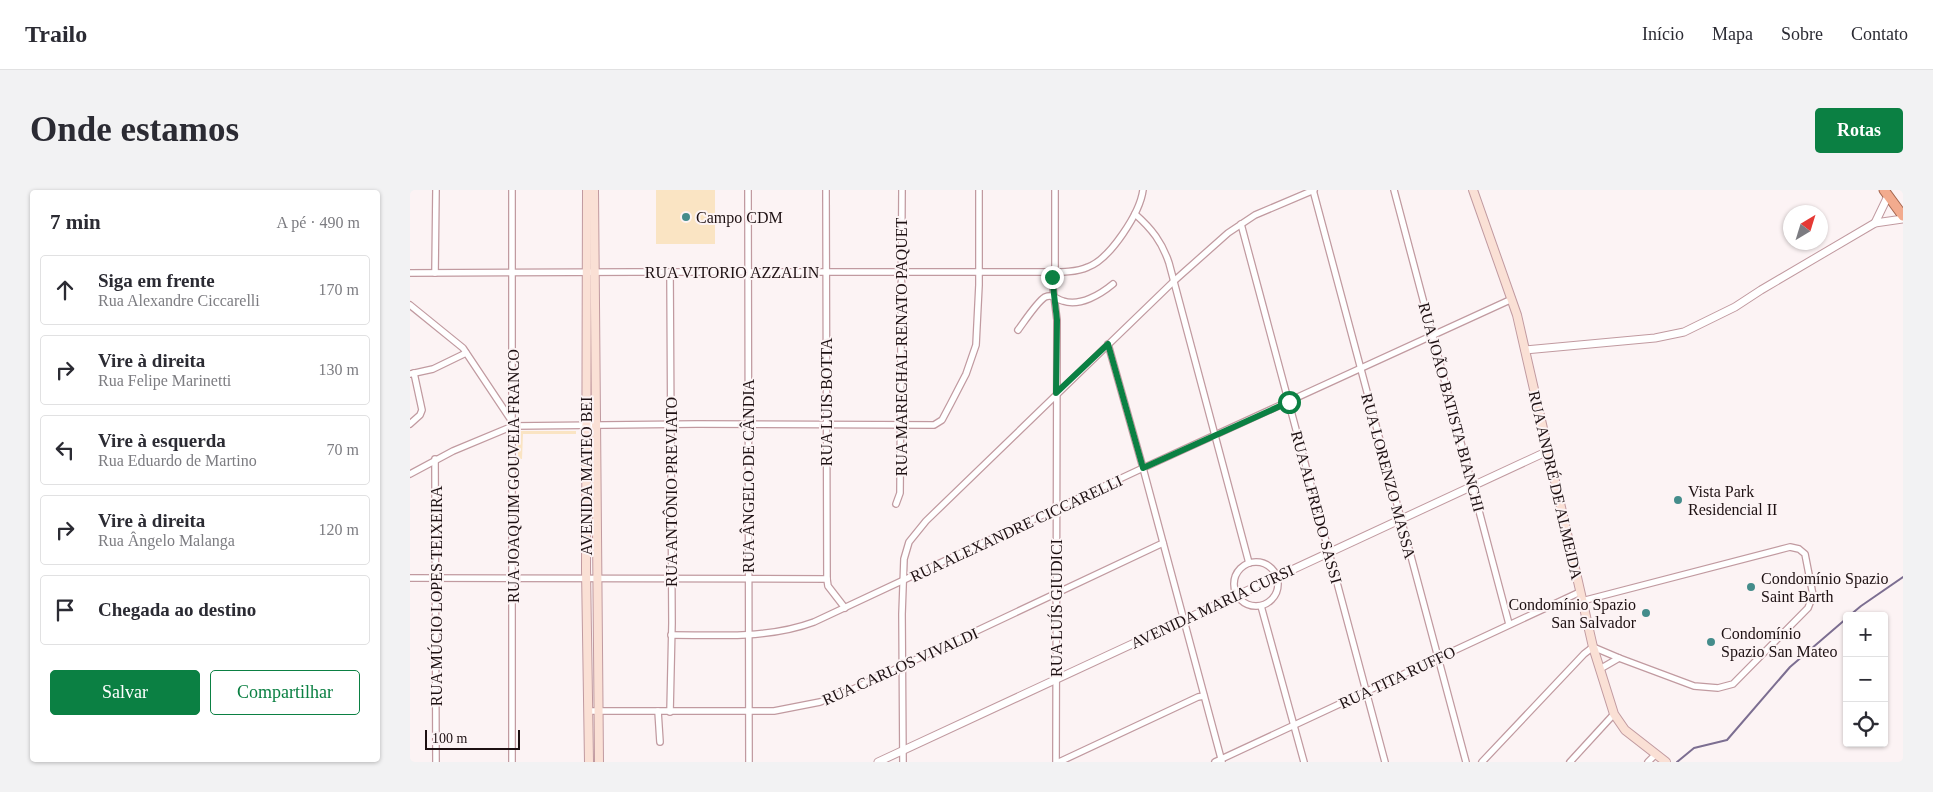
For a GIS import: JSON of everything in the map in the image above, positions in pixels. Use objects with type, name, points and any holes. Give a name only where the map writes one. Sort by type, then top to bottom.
[{"type":"highway","points":[[1886,193],[1903,217]]},
{"type":"main road","name":"AVENIDA MATEO BEI","points":[[587,190],[596,425],[599,762]]},
{"type":"main road","name":"AVENIDA MATEO BEI","points":[[589,762],[586,425],[594,190]]},
{"type":"main road","name":"RUA ANDRÉ DE ALMEIDA","points":[[1474,190],[1512,299],[1593,647],[1614,714],[1625,730],[1666,762]]},
{"type":"street","points":[[435,273],[436,190]]},
{"type":"street","name":"RUA JOAQUIM GOUVEIA FRANCO","points":[[512,190],[512,762]]},
{"type":"street","name":"RUA ÂNGELO DE CÂNDIA","points":[[748,190],[749,762]]},
{"type":"street","name":"RUA LUIS BOTTA","points":[[826,190],[827,579],[828,586],[845,608]]},
{"type":"street","name":"RUA MARECHAL RENATO PAQUET","points":[[896,504],[900,493],[902,190]]},
{"type":"street","points":[[410,474],[435,460],[513,425],[934,425],[942,420],[962,382],[974,353],[977,335],[979,272],[979,190]]},
{"type":"street","name":"RUA LUÍS GIUDICI","points":[[1055,190],[1055,266],[1052,280],[1057,320],[1056,678],[1058,762]]},
{"type":"street","name":"RUA VITORIO AZZALIN","points":[[410,273],[1054,272],[1078,270],[1096,263],[1111,248],[1135,214],[1143,190]]},
{"type":"street","points":[[903,762],[902,581],[906,550],[916,533],[1056,393],[1174,281],[1240,224],[1268,209],[1313,190]]},
{"type":"street","name":"RUA LORENZO MASSA","points":[[1313,190],[1466,762]]},
{"type":"street","name":"RUA JOÃO BATISTA BIANCHI","points":[[1394,190],[1509,624]]},
{"type":"street","points":[[1875,223],[1886,193]]},
{"type":"street","points":[[1135,214],[1159,239],[1167,256],[1249,563]]},
{"type":"street","points":[[1525,350],[1655,338],[1684,332],[1735,307],[1875,223],[1903,217]]},
{"type":"street","name":"RUA ALFREDO SASSI","points":[[1240,224],[1385,762]]},
{"type":"street","name":"RUA ANTÔNIO PREVIATO","points":[[670,272],[670,712]]},
{"type":"street","points":[[1018,330],[1042,300],[1048,296],[1066,302],[1085,300],[1099,294],[1113,284]]},
{"type":"street","name":"RUA ALEXANDRE CICCARELLI","points":[[671,635],[749,635],[790,631],[814,622],[1143,468],[1361,370],[1512,299]]},
{"type":"street","points":[[410,305],[454,340],[466,353],[513,425]]},
{"type":"street","points":[[1108,344],[1222,760]]},
{"type":"street","points":[[412,374],[433,369],[466,353]]},
{"type":"street","points":[[410,382],[412,374]]},
{"type":"street","points":[[410,424],[420,415],[422,410],[412,374]]},
{"type":"street","name":"AVENIDA MARIA CURSI","points":[[878,762],[1276,575],[1548,451]]},
{"type":"street","name":"RUA MÚCIO LOPES TEIXEIRA","points":[[435,460],[436,762]]},
{"type":"street","name":"RUA CARLOS VIVALDI","points":[[588,711],[774,711],[820,702],[849,692],[1163,542]]},
{"type":"street","points":[[1482,762],[1584,654],[1593,647],[1694,686],[1718,688],[1733,684],[1808,608],[1813,594],[1805,554],[1799,549],[1790,547],[1582,601]]},
{"type":"street","points":[[1249,563],[1262,563],[1273,570],[1276,575],[1278,588],[1276,595],[1272,600],[1261,606],[1246,605],[1236,594],[1234,579],[1242,566],[1249,563]]},
{"type":"street","points":[[410,578],[827,579]]},
{"type":"street","name":"RUA TITA RUFFO","points":[[1215,762],[1580,592]]},
{"type":"street","points":[[1261,606],[1304,762]]},
{"type":"street","points":[[1600,669],[1619,658]]},
{"type":"street","points":[[1058,762],[1198,697],[1204,696]]},
{"type":"street","points":[[658,711],[660,742]]},
{"type":"street","points":[[1570,762],[1614,714]]},
{"type":"street","points":[[1648,762],[1656,754]]},
{"type":"shaded area","name":"Campo CDM","points":[[656,190],[715,190],[715,244],[656,244]]},
{"type":"shaded area","points":[[518,431],[576,431],[576,434],[523,434],[522,459],[518,459]]},
{"type":"waterway","points":[[1854,612],[1903,577]]},
{"type":"waterway","points":[[1677,762],[1694,748],[1727,740],[1790,667],[1843,621]]},
{"type":"place","name":"Campo CDM","points":[[686,217]]},
{"type":"place","name":"Vista Park Residencial II","points":[[1678,500]]},
{"type":"place","name":"Condomínio Spazio Saint Barth","points":[[1751,587]]},
{"type":"place","name":"Condomínio Spazio San Salvador","points":[[1646,613]]},
{"type":"place","name":"Condomínio Spazio San Mateo","points":[[1711,642]]},
{"type":"route","points":[[1052,277],[1057,320],[1056,393],[1108,344],[1143,468],[1289,402]]}]
